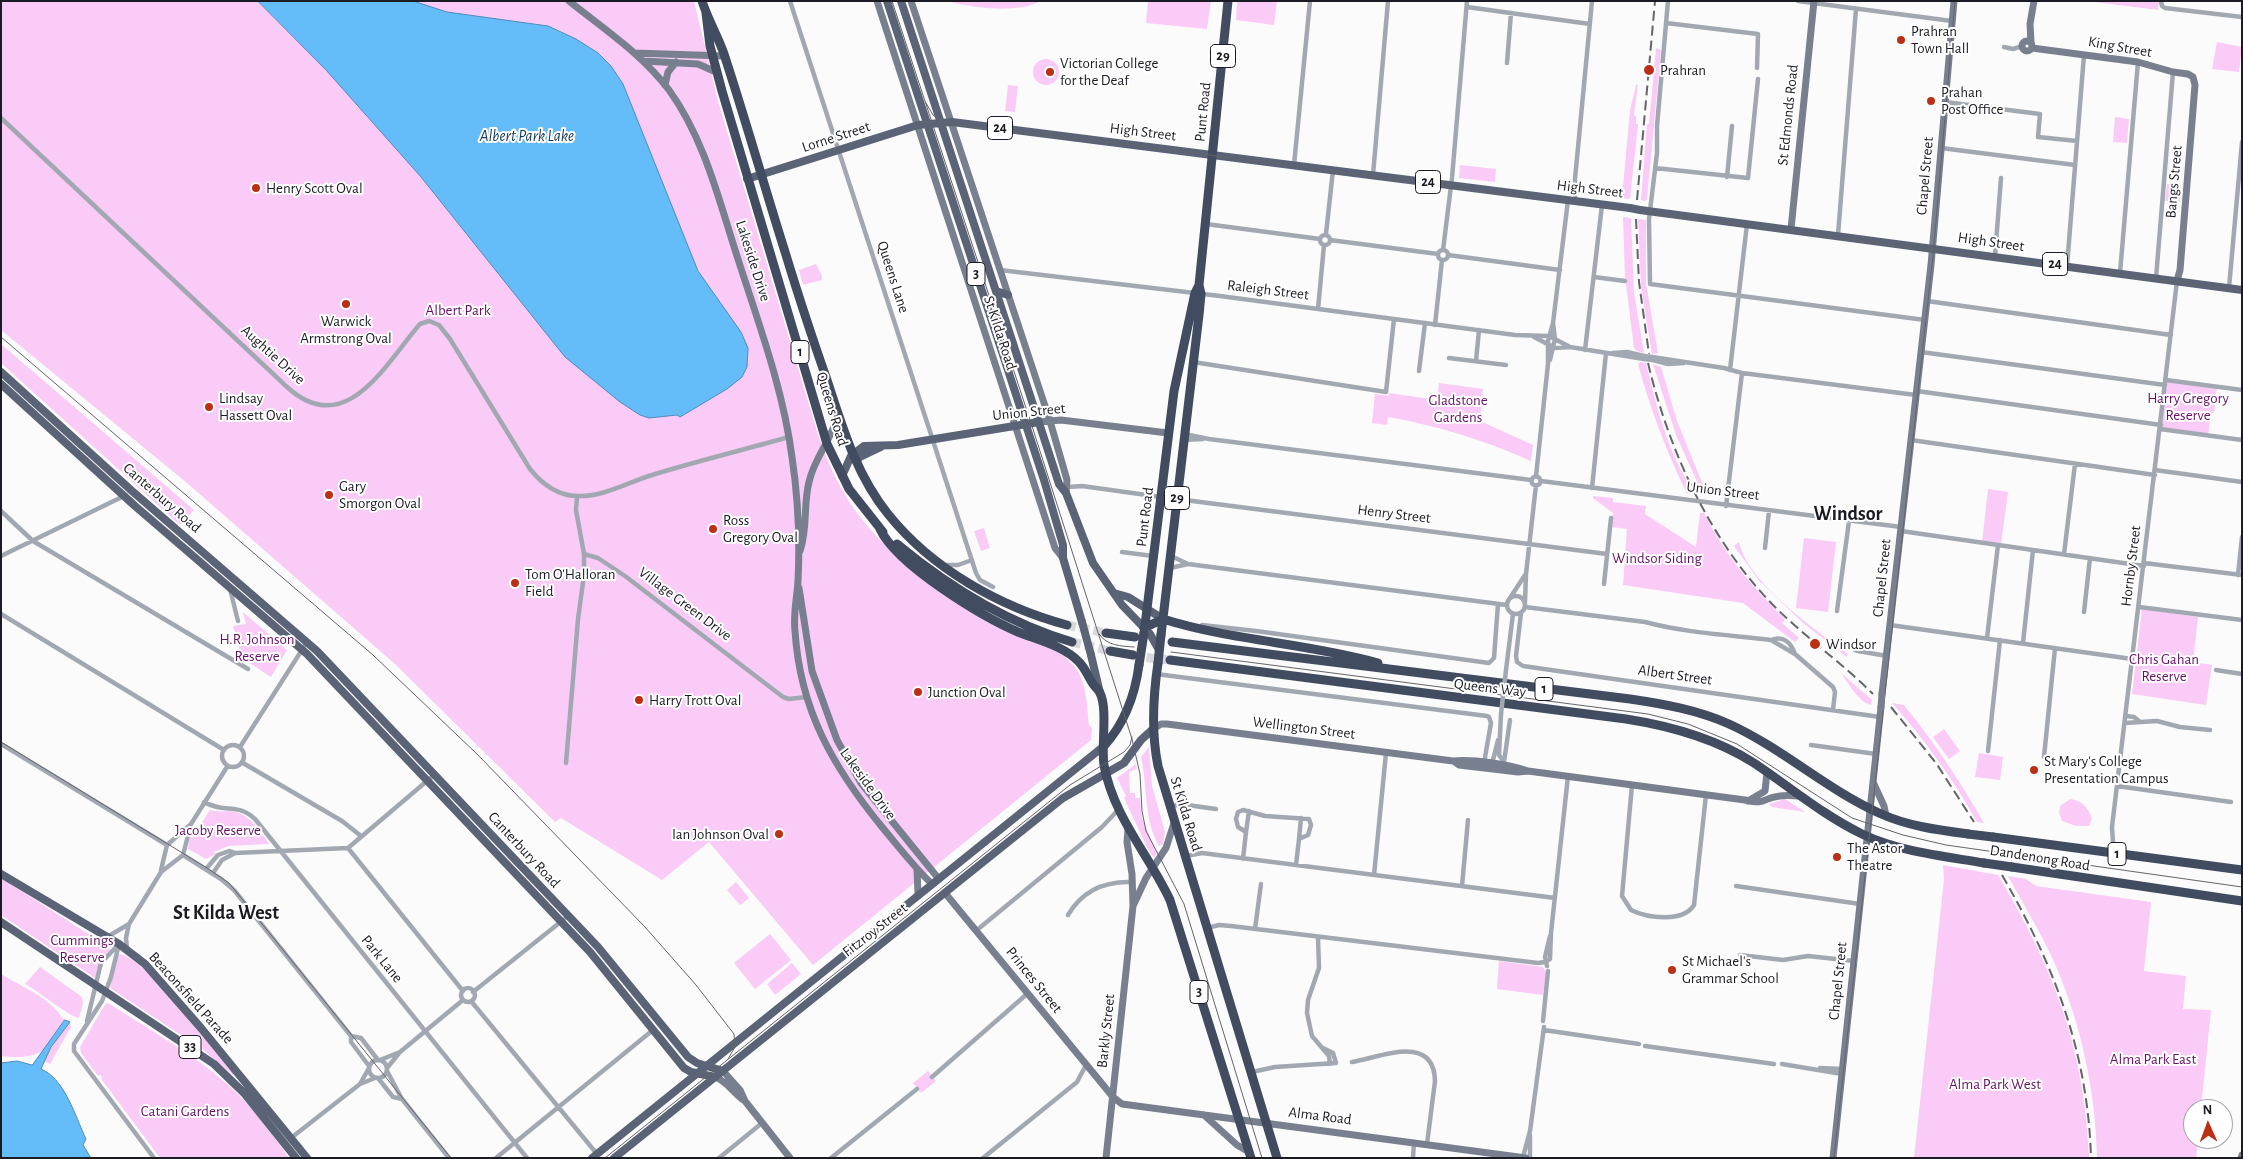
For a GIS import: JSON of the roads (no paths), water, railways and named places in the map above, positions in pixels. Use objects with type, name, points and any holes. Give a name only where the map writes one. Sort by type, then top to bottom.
[{"type":"highway","name":"Queens Road","points":[[702,1],[724,56],[838,415],[854,457],[870,488],[888,514],[910,538],[943,565],[1006,603],[1068,625]]},
{"type":"highway","name":"Punt Road","points":[[1159,650],[1193,362],[1228,1]]},
{"type":"highway","name":"Queens Road","points":[[706,13],[716,72],[827,444],[842,476],[856,499],[880,529],[919,561],[973,598],[1014,620],[1072,642]]},
{"type":"highway","points":[[756,208],[770,204]]},
{"type":"highway","name":"Punt Road","points":[[1104,746],[1129,707],[1135,691],[1140,665],[1174,391],[1199,291]]},
{"type":"highway","name":"Union Street","points":[[1168,433],[1184,437]]},
{"type":"highway","points":[[880,529],[884,538],[913,566],[951,594],[993,620],[1072,656],[1082,665],[1100,693]]},
{"type":"highway","points":[[1106,633],[1143,633],[1163,619],[1352,656],[1404,671]]},
{"type":"highway","name":"Queens Way","points":[[1172,642],[1630,699],[1699,713],[1752,735],[1837,790],[1870,808]]},
{"type":"highway","name":"St Kilda Road","points":[[1159,650],[1153,729],[1156,755],[1174,823],[1277,1158]]},
{"type":"highway","points":[[1110,651],[1133,656]]},
{"type":"highway","name":"Queens Way","points":[[1170,660],[1640,721],[1674,728],[1739,754],[1836,819],[1867,836]]},
{"type":"highway","name":"St Kilda Road","points":[[1100,693],[1106,774],[1128,828],[1153,867],[1175,913],[1250,1155]]},
{"type":"highway","name":"Dandenong Road","points":[[1870,808],[1886,816],[1920,826],[2242,870]]},
{"type":"highway","name":"Dandenong Road","points":[[1867,836],[1917,852],[2242,901]]},
{"type":"main road","name":"St Kilda Road","points":[[887,1],[996,291],[1059,484],[1067,490],[1089,556],[1122,605],[1143,633],[1159,650]]},
{"type":"main road","name":"St Kilda Road","points":[[901,1],[934,122],[1062,546],[1063,558],[1092,655],[1100,693]]},
{"type":"main road","name":"Lorne Street","points":[[748,179],[839,152],[918,125],[934,122]]},
{"type":"main road","name":"High Street","points":[[934,122],[952,122],[1213,154],[1838,235],[2242,290]]},
{"type":"main road","points":[[996,291],[1008,295]]},
{"type":"main road","name":"Canterbury Road","points":[[1,372],[132,491],[307,642],[598,947],[688,1057],[697,1063],[723,1071]]},
{"type":"main road","name":"Canterbury Road","points":[[1,384],[124,496],[302,649],[598,962],[684,1068],[696,1074],[715,1077]]},
{"type":"main road","name":"Union Street","points":[[854,457],[864,446],[881,447],[1039,422]]},
{"type":"main road","points":[[842,476],[854,457]]},
{"type":"main road","points":[[1114,593],[1128,597],[1163,619]]},
{"type":"main road","name":"Fitzroy Street","points":[[614,1158],[1062,798],[1127,761],[1141,740],[1153,729]]},
{"type":"main road","name":"Fitzroy Street","points":[[595,1156],[931,883],[1104,746]]},
{"type":"main road","name":"Beaconsfield Parade","points":[[1,874],[119,944],[161,981],[307,1158]]},
{"type":"main road","name":"Princes Street","points":[[938,878],[945,893]]},
{"type":"main road","name":"Lakeside Drive","points":[[931,883],[945,893]]},
{"type":"main road","name":"Beaconsfield Parade","points":[[1,922],[214,1064],[244,1093],[296,1158]]},
{"type":"street","name":"Lakeside Drive","points":[[569,1],[644,62],[665,85],[695,134],[761,330],[779,392],[789,437],[796,491],[798,582],[808,654],[818,694],[839,745],[861,783],[938,878]]},
{"type":"street","name":"Queens Lane","points":[[790,1],[972,560],[979,579],[993,587]]},
{"type":"street","name":"St Kilda Road","points":[[877,1],[1055,548],[1063,558]]},
{"type":"street","name":"St Kilda Road","points":[[911,1],[1050,421],[1067,490]]},
{"type":"street","points":[[1294,165],[1310,1]]},
{"type":"street","points":[[1373,175],[1388,1]]},
{"type":"street","points":[[1332,170],[1326,234],[1330,240],[1438,254],[1443,250],[1468,1]]},
{"type":"street","points":[[1536,485],[1531,480],[1536,476],[1548,364],[1548,336],[1553,323],[1575,179],[1592,1]]},
{"type":"street","points":[[1668,1],[1650,211],[1650,284],[1925,320]]},
{"type":"street","points":[[1798,1],[1952,21]]},
{"type":"street","name":"Chapel Street","points":[[1833,1158],[1882,694],[1927,301],[1954,1]]},
{"type":"street","points":[[2027,45],[2034,1]]},
{"type":"street","name":"St Edmonds Road","points":[[1791,229],[1813,2]]},
{"type":"street","points":[[2162,4],[2242,18]]},
{"type":"street","points":[[1467,7],[1590,24]]},
{"type":"street","points":[[1838,235],[1856,9]]},
{"type":"street","points":[[1507,63],[1512,13]]},
{"type":"street","points":[[1666,23],[1758,34],[1757,68]]},
{"type":"street","name":"King Street","points":[[2004,47],[2013,48],[2027,45],[2138,62],[2191,75],[2195,85]]},
{"type":"street","points":[[635,54],[724,56]]},
{"type":"street","points":[[2067,266],[2084,55]]},
{"type":"street","points":[[644,62],[698,64],[716,72]]},
{"type":"street","points":[[665,85],[668,72],[676,62]]},
{"type":"street","points":[[2120,273],[2138,62]]},
{"type":"street","points":[[2156,278],[2173,72]]},
{"type":"street","points":[[1655,168],[1746,179],[1749,177],[1758,79]]},
{"type":"street","name":"Bangs Street","points":[[2177,281],[2180,270],[2195,85]]},
{"type":"street","points":[[1945,102],[2040,114],[2038,137],[2077,141]]},
{"type":"street","name":"Aughtie Drive","points":[[1,118],[299,396],[311,402],[327,405],[344,403],[356,397],[371,384],[420,324],[425,321],[433,321],[443,330],[465,362],[535,475],[552,489],[577,496]]},
{"type":"street","points":[[1727,177],[1732,126]]},
{"type":"street","points":[[2230,288],[2242,142]]},
{"type":"street","points":[[1941,148],[2075,165]]},
{"type":"street","points":[[1995,256],[2001,178]]},
{"type":"street","points":[[1586,350],[1602,205]]},
{"type":"street","points":[[1206,224],[1320,239],[1326,234]]},
{"type":"street","points":[[1730,370],[1747,224]]},
{"type":"street","points":[[1318,309],[1324,245],[1320,239]]},
{"type":"street","points":[[1324,245],[1328,244],[1330,240]]},
{"type":"street","points":[[1443,250],[1448,255],[1560,270]]},
{"type":"street","points":[[1435,325],[1442,260],[1438,254]]},
{"type":"street","points":[[1442,260],[1448,255]]},
{"type":"street","name":"Raleigh Street","points":[[1000,270],[1199,291],[1435,325],[1533,337],[1548,336]]},
{"type":"street","points":[[1594,277],[1625,281]]},
{"type":"street","name":"Hornby Street","points":[[2116,854],[2112,842],[2112,827],[2177,281]]},
{"type":"street","points":[[1927,301],[2171,335]]},
{"type":"street","points":[[1193,362],[1386,392],[1394,319]]},
{"type":"street","points":[[1419,371],[1424,323]]},
{"type":"street","points":[[1548,364],[1555,341],[1553,323]]},
{"type":"street","points":[[1476,361],[1480,330]]},
{"type":"street","points":[[1548,336],[1570,347]]},
{"type":"street","name":"Raleigh Street","points":[[1533,337],[1554,347]]},
{"type":"street","points":[[1554,347],[1570,347],[1607,353],[1627,352],[1644,358],[1688,363],[1742,373],[1916,393],[2242,440]]},
{"type":"street","points":[[1921,352],[2242,390]]},
{"type":"street","points":[[1592,488],[1607,353]]},
{"type":"street","points":[[1449,358],[1506,365]]},
{"type":"street","points":[[1726,506],[1742,373]]},
{"type":"street","points":[[798,558],[805,537],[808,483],[817,459],[827,444],[838,415]]},
{"type":"street","name":"Union Street","points":[[1039,422],[1061,420],[1168,433]]},
{"type":"street","points":[[566,763],[578,619],[583,590],[584,554],[576,510],[577,496],[595,494],[670,470],[789,437]]},
{"type":"street","name":"Union Street","points":[[1184,437],[1531,480]]},
{"type":"street","points":[[1911,440],[2075,464],[2242,482]]},
{"type":"street","points":[[2064,554],[2075,464]]},
{"type":"street","points":[[1513,614],[1521,613],[1525,605],[1526,574],[1536,485],[1540,481],[1539,477],[1536,476]]},
{"type":"street","name":"Union Street","points":[[1540,481],[1849,521],[2090,558],[2240,575]]},
{"type":"street","points":[[1067,490],[1082,486],[1161,497]]},
{"type":"street","points":[[1,556],[132,491]]},
{"type":"street","name":"Henry Street","points":[[1177,499],[1607,554]]},
{"type":"street","points":[[1765,548],[1769,511]]},
{"type":"street","points":[[1,512],[33,541],[248,669]]},
{"type":"street","points":[[1604,584],[1611,518]]},
{"type":"street","points":[[1838,611],[1849,521]]},
{"type":"street","points":[[2240,575],[2242,537]]},
{"type":"street","points":[[1987,638],[1998,545]]},
{"type":"street","points":[[2023,643],[2033,550]]},
{"type":"street","points":[[1122,552],[1154,557]]},
{"type":"street","name":"Village Green Drive","points":[[584,554],[598,558],[625,576],[783,697],[789,699],[818,694]]},
{"type":"street","points":[[1171,556],[1188,564],[1507,605]]},
{"type":"street","points":[[2084,612],[2090,558]]},
{"type":"street","points":[[943,565],[958,565],[972,560]]},
{"type":"street","points":[[1170,568],[1188,564]]},
{"type":"street","points":[[1513,614],[1507,605],[1526,574]]},
{"type":"street","name":"Lakeside Drive","points":[[798,582],[794,606],[794,629],[798,663],[806,697],[821,736],[846,780],[917,870],[931,883]]},
{"type":"street","points":[[230,588],[238,621]]},
{"type":"street","points":[[1510,598],[1519,596],[1525,605],[1771,640],[1783,639],[1792,645],[1795,654]]},
{"type":"street","points":[[1177,623],[1256,631],[1489,663],[1495,655],[1498,604]]},
{"type":"street","points":[[2139,606],[2242,620]]},
{"type":"street","name":"Albert Street","points":[[1521,613],[1516,656],[1517,662],[1523,666],[1880,717]]},
{"type":"street","points":[[1,614],[224,750]]},
{"type":"street","points":[[1504,764],[1499,755],[1499,739],[1513,614]]},
{"type":"street","points":[[1890,625],[2132,659]]},
{"type":"street","points":[[1780,645],[1783,639]]},
{"type":"street","points":[[1771,640],[1795,654],[1834,689],[1833,710]]},
{"type":"street","points":[[1988,750],[2000,640]]},
{"type":"street","points":[[240,747],[307,642]]},
{"type":"street","points":[[1856,643],[1855,650],[1887,656]]},
{"type":"street","points":[[2044,757],[2055,648]]},
{"type":"street","points":[[2216,670],[2242,674]]},
{"type":"street","points":[[1156,671],[1486,716],[1489,717],[1491,723],[1486,765]]},
{"type":"street","points":[[2126,716],[2134,717],[2138,721]]},
{"type":"street","points":[[1504,764],[1510,720]]},
{"type":"street","points":[[2125,723],[2157,721],[2184,728],[2210,730]]},
{"type":"street","name":"Wellington Street","points":[[1153,729],[1164,724],[1453,761],[1459,765],[1504,764],[1528,771],[1759,803],[1782,796],[1802,796]]},
{"type":"street","points":[[1486,765],[1499,739]]},
{"type":"street","points":[[1,744],[167,845]]},
{"type":"street","points":[[232,745],[240,747],[245,756],[243,763],[236,767],[227,766],[222,758],[224,750],[232,745]]},
{"type":"street","points":[[1811,745],[1876,754]]},
{"type":"street","points":[[1374,875],[1386,753]]},
{"type":"street","points":[[243,763],[342,821],[361,836]]},
{"type":"street","name":"Wellington Street","points":[[1486,765],[1518,772],[1528,771]]},
{"type":"street","points":[[127,951],[126,938],[129,924],[161,872],[182,854],[191,824],[227,766]]},
{"type":"street","points":[[1748,801],[1765,791],[1767,772]]},
{"type":"street","points":[[213,873],[222,860],[235,853],[348,848],[434,775]]},
{"type":"street","points":[[1543,1021],[1547,966],[1551,957],[1551,933],[1568,776]]},
{"type":"street","points":[[1873,782],[1884,806],[1886,816]]},
{"type":"street","points":[[1632,785],[1622,896],[1630,910],[1656,916],[1678,917],[1688,913],[1694,905],[1706,795]]},
{"type":"street","points":[[2117,786],[2231,802]]},
{"type":"street","name":"Park Lane","points":[[204,802],[218,809],[235,808],[255,818],[526,1158]]},
{"type":"street","points":[[1170,807],[1180,804],[1216,809]]},
{"type":"street","points":[[977,930],[1102,827],[1119,809]]},
{"type":"street","points":[[1246,832],[1237,826],[1236,819],[1240,810],[1272,817],[1309,820],[1311,825],[1308,836],[1299,839]]},
{"type":"street","points":[[1243,859],[1249,811]]},
{"type":"street","points":[[1296,865],[1302,818]]},
{"type":"street","points":[[1462,886],[1468,820]]},
{"type":"street","name":"Barkly Street","points":[[1133,906],[1153,867],[1166,848],[1174,823]]},
{"type":"street","points":[[167,845],[174,841],[191,824]]},
{"type":"street","name":"Barkly Street","points":[[1106,1158],[1133,906],[1127,842],[1128,828]]},
{"type":"street","points":[[174,841],[181,843],[183,847]]},
{"type":"street","points":[[161,872],[167,845]]},
{"type":"street","points":[[348,848],[464,991]]},
{"type":"street","points":[[206,869],[220,853],[229,850],[235,853]]},
{"type":"street","points":[[166,852],[171,858],[176,859]]},
{"type":"street","points":[[1185,856],[1202,853],[1555,898]]},
{"type":"street","points":[[182,854],[213,873],[234,890],[351,1036],[351,1042],[369,1067],[370,1074],[377,1078],[393,1097],[402,1099]]},
{"type":"street","points":[[917,870],[918,894]]},
{"type":"street","points":[[1068,915],[1079,899],[1092,890],[1106,884],[1132,882]]},
{"type":"street","points":[[1255,929],[1261,884]]},
{"type":"street","points":[[1736,886],[1860,904]]},
{"type":"street","name":"Princes Street","points":[[945,893],[1113,1097]]},
{"type":"street","points":[[474,992],[568,916]]},
{"type":"street","points":[[107,937],[129,924]]},
{"type":"street","points":[[1207,928],[1219,925],[1255,929],[1538,963],[1547,966]]},
{"type":"street","points":[[1318,938],[1319,968],[1308,1000],[1306,1013],[1310,1029],[1320,1046],[1329,1056],[1330,1064]]},
{"type":"street","points":[[87,1021],[102,961],[119,944]]},
{"type":"street","points":[[119,944],[115,965],[106,991],[74,1044],[74,1053],[154,1158]]},
{"type":"street","points":[[1740,955],[1783,960],[1808,956],[1854,961]]},
{"type":"street","points":[[464,991],[470,989],[474,992]]},
{"type":"street","points":[[463,1000],[464,991]]},
{"type":"street","points":[[471,1001],[474,998],[474,992]]},
{"type":"street","points":[[932,1077],[1027,994]]},
{"type":"street","points":[[360,1084],[372,1062],[400,1052],[463,1000],[471,1001],[559,1107],[595,1156]]},
{"type":"street","points":[[1527,1158],[1541,1033],[1544,1029],[1640,1044]]},
{"type":"street","points":[[496,1158],[653,1030]]},
{"type":"street","points":[[351,1036],[361,1038],[379,1060],[385,1063],[402,1099],[449,1157]]},
{"type":"street","points":[[1251,1073],[1275,1067],[1336,1064],[1333,1053],[1320,1046]]},
{"type":"street","points":[[1645,1046],[1774,1064]]},
{"type":"street","points":[[1352,1062],[1408,1051],[1421,1054],[1429,1060],[1434,1069],[1436,1081],[1427,1144]]},
{"type":"street","points":[[291,1138],[360,1084],[384,1076],[400,1052]]},
{"type":"street","points":[[1782,1064],[1842,1072]]},
{"type":"street","points":[[983,1158],[1074,1085],[1080,1078],[1086,1065]]},
{"type":"street","points":[[723,1071],[740,1090],[745,1101],[790,1158]]},
{"type":"street","points":[[715,1077],[722,1080],[745,1101]]},
{"type":"street","points":[[831,1158],[917,1089]]},
{"type":"street","name":"Alma Road","points":[[1113,1097],[1122,1104],[1130,1106],[1527,1158]]},
{"type":"street","points":[[1203,1115],[1250,1155]]},
{"type":"street","points":[[720,1158],[762,1123]]},
{"type":"street","points":[[1413,1158],[1414,1142]]},
{"type":"water","name":"Albert Park Lake","points":[[258,1],[413,1],[447,12],[548,26],[576,39],[598,53],[611,66],[623,84],[698,271],[741,332],[748,348],[747,367],[742,377],[727,389],[680,417],[677,415],[649,418],[640,415],[620,402],[565,357],[421,177],[326,70]]},
{"type":"water","points":[[65,1020],[70,1022],[51,1047],[41,1069],[57,1081],[63,1089],[86,1139],[83,1145],[91,1158],[1,1158],[1,1063],[17,1061],[32,1065]]},
{"type":"tunnel","points":[[1067,625],[1106,633]]},
{"type":"tunnel","points":[[1072,642],[1110,651]]},
{"type":"tunnel","points":[[1133,656],[1170,660]]},
{"type":"tram line","points":[[892,1],[1031,423],[1132,739],[1140,774],[1142,811],[1146,831],[1184,904],[1262,1158]]},
{"type":"tram line","points":[[1834,1158],[1933,256],[1955,1]]},
{"type":"tram line","points":[[926,103],[933,115],[947,123],[1225,157],[2242,291]]},
{"type":"tram line","points":[[1,337],[373,655],[477,754],[645,927],[696,985],[734,1034],[735,1047],[728,1059]]},
{"type":"tram line","points":[[1099,634],[1110,643],[1134,647]]},
{"type":"tram line","points":[[1171,652],[1648,714],[1688,724],[1737,744],[1852,818],[1903,835],[1946,845],[2242,887]]},
{"type":"tram line","points":[[605,1158],[1070,785],[1124,752],[1130,745],[1132,737]]},
{"type":"tram line","points":[[1,742],[229,883],[451,1158]]},
{"type":"railway","points":[[1637,200],[1655,1]]},
{"type":"railway","points":[[1636,219],[1639,282],[1649,354]]},
{"type":"railway","points":[[1648,363],[1657,396],[1680,461],[1695,493],[1730,553],[1751,581],[1774,606],[1873,694]]},
{"type":"railway","points":[[1891,707],[1936,763],[1974,822]]},
{"type":"railway","points":[[2002,875],[2037,942],[2065,1010],[2083,1082],[2091,1158]]},
{"type":"place","name":"Prahran Town Hall","points":[[1901,40]]},
{"type":"place","name":"Prahran","points":[[1649,70]]},
{"type":"place","name":"Victorian College for the Deaf","points":[[1050,72]]},
{"type":"place","name":"Prahan Post Office","points":[[1931,101]]},
{"type":"place","name":"Henry Scott Oval","points":[[256,188]]},
{"type":"place","name":"Warwick Armstrong Oval","points":[[346,304]]},
{"type":"place","name":"Lindsay Hassett Oval","points":[[209,407]]},
{"type":"place","name":"Gary Smorgon Oval","points":[[329,495]]},
{"type":"place","name":"Ross Gregory Oval","points":[[713,529]]},
{"type":"place","name":"Tom O'Halloran Field","points":[[515,583]]},
{"type":"place","name":"Windsor","points":[[1815,644]]},
{"type":"place","name":"Junction Oval","points":[[918,692]]},
{"type":"place","name":"Harry Trott Oval","points":[[639,700]]},
{"type":"place","name":"St Mary's College Presentation Campus","points":[[2034,770]]},
{"type":"place","name":"Ian Johnson Oval","points":[[779,834]]},
{"type":"place","name":"The Astor Theatre","points":[[1837,857]]},
{"type":"place","name":"St Michael's Grammar School","points":[[1672,970]]},
{"type":"district","name":"Windsor","points":[[1848,514]]},
{"type":"district","name":"St Kilda West","points":[[226,913]]},
{"type":"park label","name":"Albert Park","points":[[458,310]]},
{"type":"park label","name":"Harry Gregory Reserve","points":[[2188,406]]},
{"type":"park label","name":"Gladstone Gardens","points":[[1458,408]]},
{"type":"park label","name":"Windsor Siding","points":[[1657,558]]},
{"type":"park label","name":"H.R. Johnson Reserve","points":[[257,648]]},
{"type":"park label","name":"Chris Gahan Reserve","points":[[2164,668]]},
{"type":"park label","name":"Jacoby Reserve","points":[[218,830]]},
{"type":"park label","name":"Cummings Reserve","points":[[82,948]]},
{"type":"park label","name":"Alma Park East","points":[[2153,1059]]},
{"type":"park label","name":"Alma Park West","points":[[1995,1084]]},
{"type":"park label","name":"Catani Gardens","points":[[185,1111]]}]
